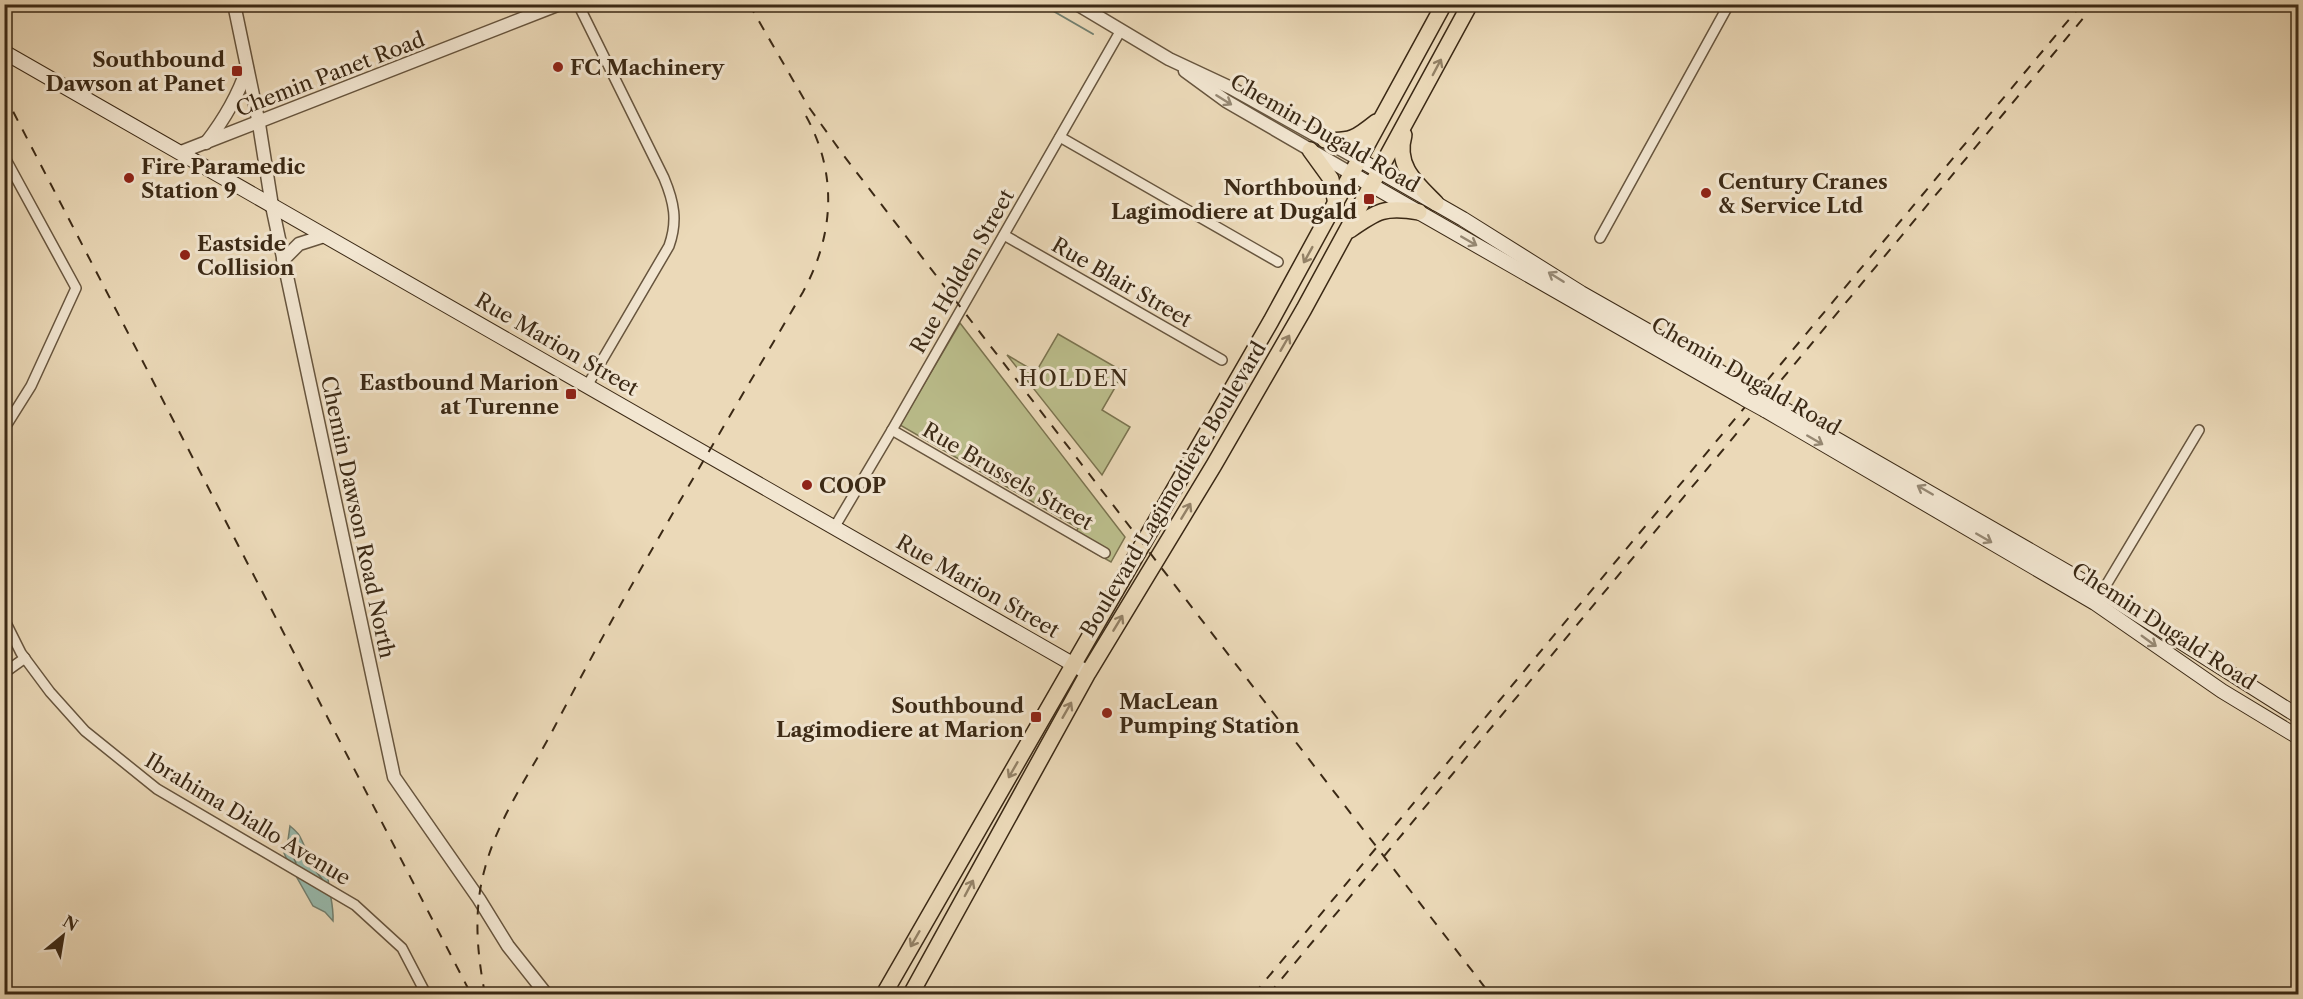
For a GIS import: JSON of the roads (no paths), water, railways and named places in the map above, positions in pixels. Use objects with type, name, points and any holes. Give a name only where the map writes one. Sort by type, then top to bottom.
[{"type":"main road","name":"Boulevard Lagimodière Boulevard","points":[[884,994],[1336,204],[1444,4]]},
{"type":"main road","name":"Boulevard Lagimodière Boulevard","points":[[910,994],[1088,673],[1214,465],[1346,234],[1470,4]]},
{"type":"main road","name":"Rue Marion Street","points":[[4,52],[1088,673]]},
{"type":"main road","points":[[1325,140],[1341,141],[1359,136],[1383,117]]},
{"type":"main road","points":[[1409,118],[1402,142],[1402,162],[1413,179],[1436,203]]},
{"type":"main road","points":[[1310,150],[1331,179],[1336,204]]},
{"type":"main road","name":"Chemin Dugald Road","points":[[1360,160],[1436,203],[1749,395]]},
{"type":"main road","name":"Chemin Dugald Road","points":[[1352,174],[2102,592],[2298,716]]},
{"type":"main road","points":[[1346,234],[1371,216],[1386,209],[1419,212]]},
{"type":"main road","name":"Chemin Dugald Road","points":[[1769,406],[2095,603],[2222,691],[2298,737]]},
{"type":"street","name":"Chemin Dawson Road North","points":[[234,4],[259,124],[272,206],[394,777],[479,899],[508,946],[546,994]]},
{"type":"street","name":"Chemin Panet Road","points":[[182,152],[259,124],[560,4]]},
{"type":"street","points":[[578,4],[664,178],[672,196],[675,212],[669,246],[587,386]]},
{"type":"street","name":"Chemin Dugald Road","points":[[1077,4],[1169,59],[1226,101],[1352,174]]},
{"type":"street","points":[[1600,238],[1729,4]]},
{"type":"street","name":"Rue Holden Street","points":[[834,528],[1121,30]]},
{"type":"street","name":"Chemin Dugald Road","points":[[1169,59],[1231,88],[1360,160]]},
{"type":"street","points":[[205,144],[218,128],[248,68]]},
{"type":"street","points":[[1060,137],[1278,262]]},
{"type":"street","points":[[4,156],[76,288],[31,386],[4,429]]},
{"type":"street","name":"Rue Blair Street","points":[[1004,235],[1222,360]]},
{"type":"street","points":[[284,260],[299,244],[324,236]]},
{"type":"street","name":"Rue Brussels Street","points":[[892,430],[1105,554]]},
{"type":"street","points":[[2102,592],[2199,430]]},
{"type":"street","name":"Ibrahima Diallo Avenue","points":[[4,619],[25,658],[50,692],[85,731],[157,789],[354,905],[402,948],[426,994]]},
{"type":"street","points":[[4,673],[25,658]]},
{"type":"water","points":[[290,826],[298,834],[310,856],[328,875],[333,921],[325,912],[313,906],[288,862],[284,853]]},
{"type":"waterway","points":[[1041,4],[1093,34]]},
{"type":"railway","points":[[749,4],[808,106],[844,156],[1490,994]]},
{"type":"railway","points":[[1254,994],[2082,4]]},
{"type":"railway","points":[[1269,994],[2095,4]]},
{"type":"railway","points":[[4,94],[471,994]]},
{"type":"railway","points":[[485,994],[478,947],[479,900],[485,868],[498,831],[614,616],[803,292],[821,249],[826,227],[827,182],[823,160],[806,116]]},
{"type":"place","name":"FC Machinery","points":[[558,67]]},
{"type":"place","name":"Southbound Dawson at Panet","points":[[237,71]]},
{"type":"place","name":"Fire Paramedic Station 9","points":[[129,178]]},
{"type":"place","name":"Century Cranes & Service Ltd","points":[[1706,193]]},
{"type":"place","name":"Northbound Lagimodiere at Dugald","points":[[1369,199]]},
{"type":"place","name":"Eastside Collision","points":[[185,255]]},
{"type":"place","name":"Eastbound Marion at Turenne","points":[[571,394]]},
{"type":"place","name":"COOP","points":[[807,485]]},
{"type":"place","name":"MacLean Pumping Station","points":[[1107,713]]},
{"type":"place","name":"Southbound Lagimodiere at Marion","points":[[1036,717]]},
{"type":"district","name":"HOLDEN","points":[[1074,378]]}]
